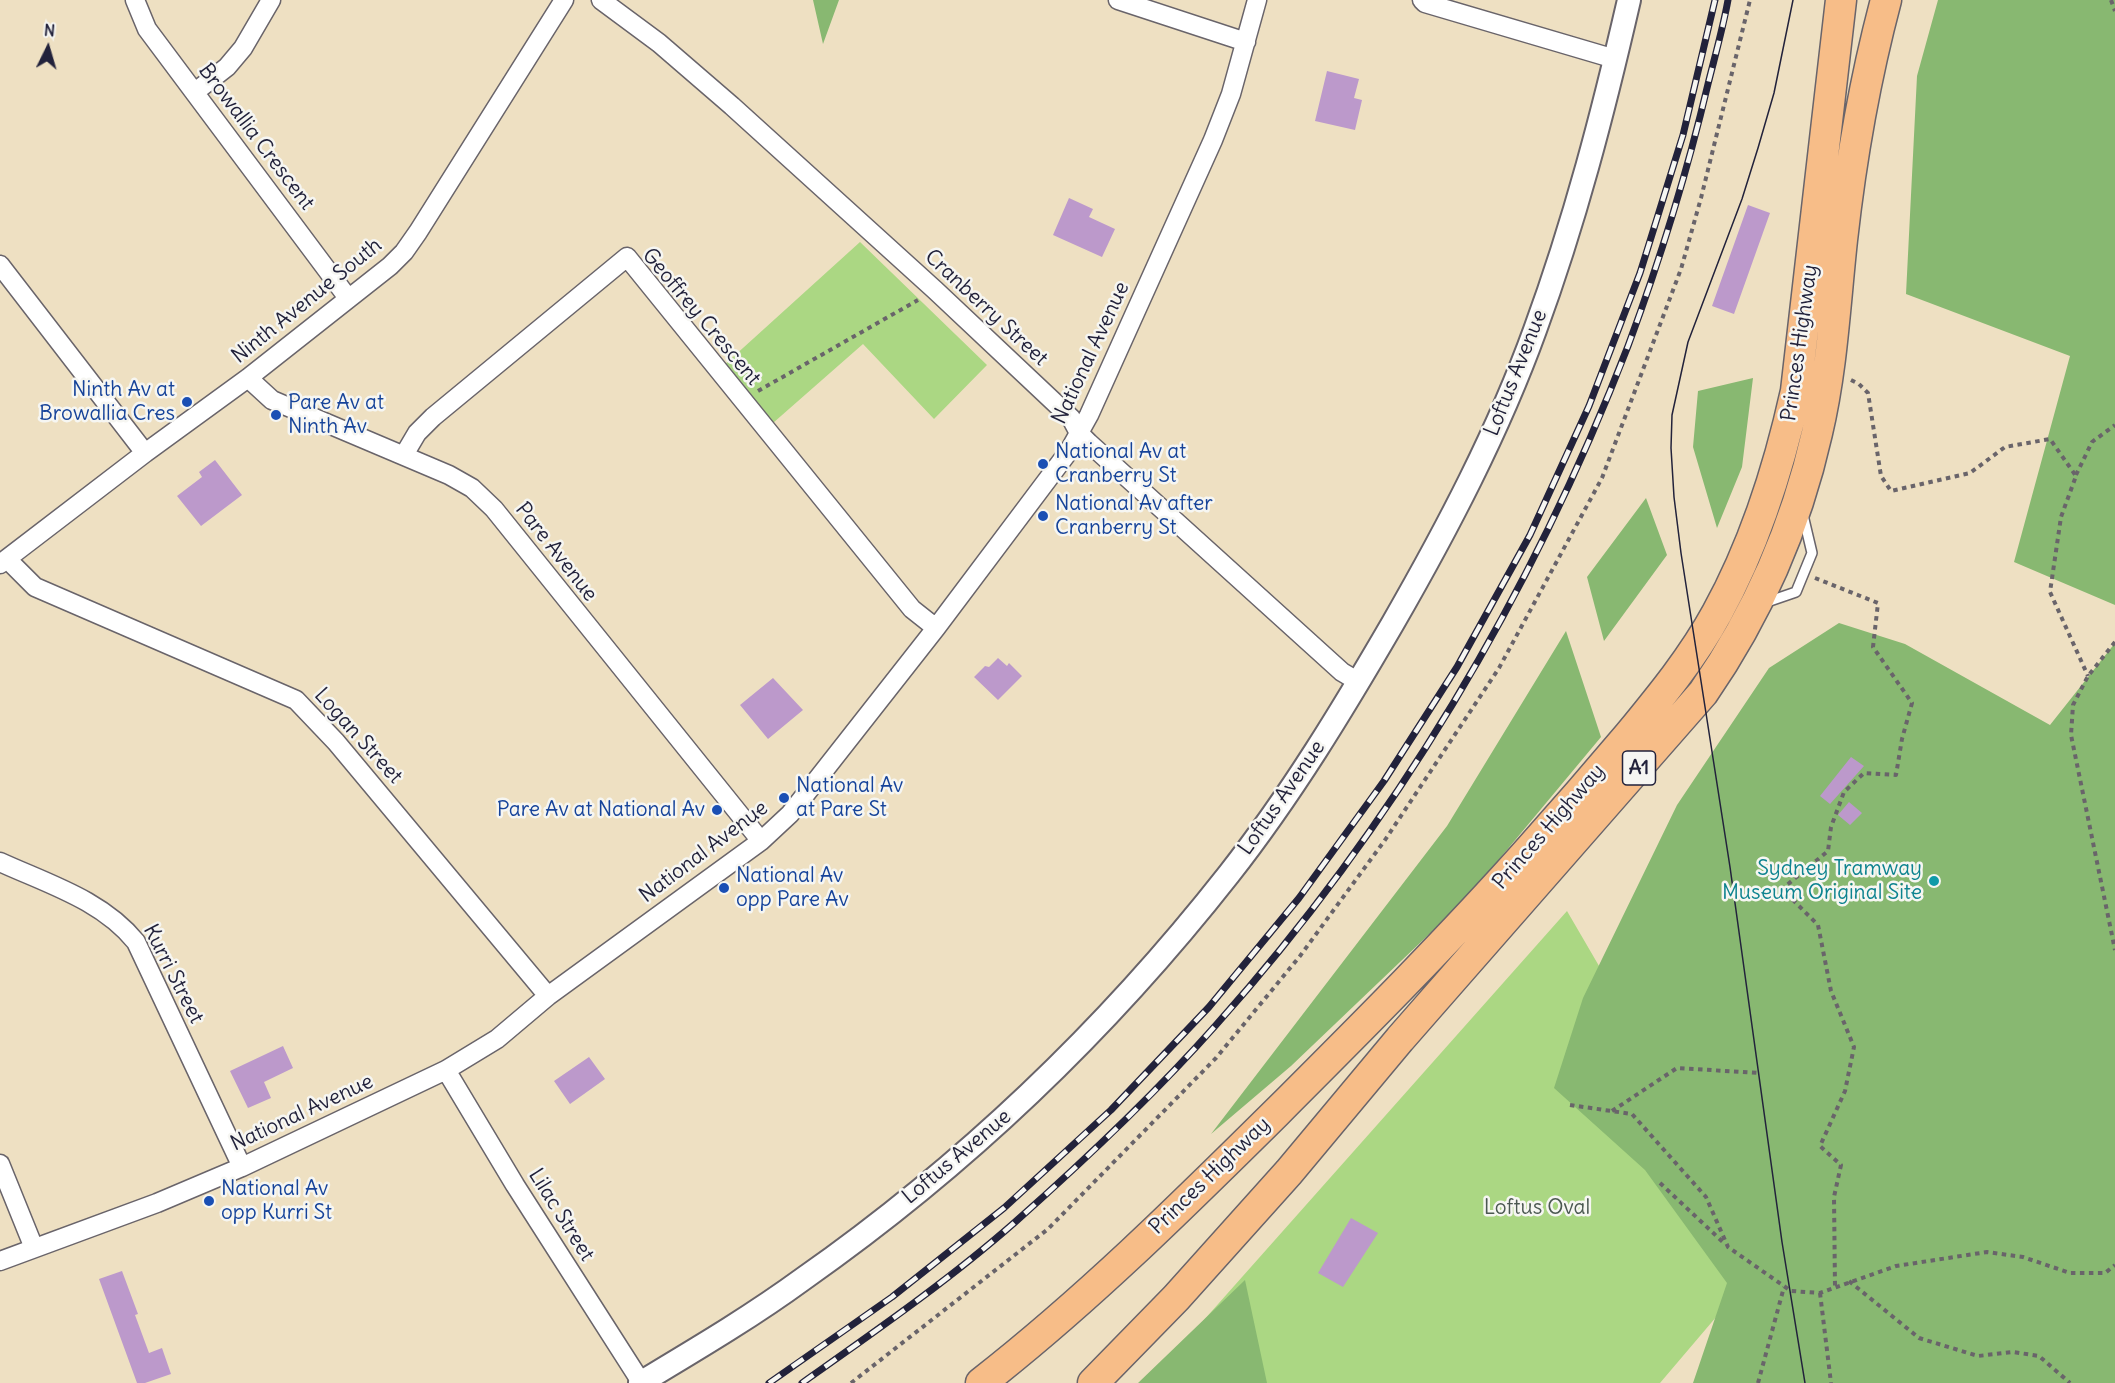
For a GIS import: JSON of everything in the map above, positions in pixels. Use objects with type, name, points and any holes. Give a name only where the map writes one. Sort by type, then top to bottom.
[{"type":"highway","name":"Princes Highway","points":[[981,1383],[1035,1341],[1137,1247],[1400,989],[1485,900],[1588,784],[1658,700],[1696,649],[1717,613],[1751,542],[1785,441],[1796,392],[1841,0]]},
{"type":"highway","name":"Princes Highway","points":[[1093,1383],[1176,1298],[1288,1172],[1400,1039],[1695,702],[1725,661],[1755,606],[1789,527],[1817,433],[1829,369],[1842,238],[1861,109],[1886,0]]},
{"type":"highway","points":[[1000,1383],[1035,1341]]},
{"type":"street","name":"Browallia Crescent","points":[[135,0],[147,29],[348,298]]},
{"type":"street","points":[[195,92],[227,67],[243,48],[271,0]]},
{"type":"street","name":"Ninth Avenue South","points":[[4,561],[145,453],[248,378],[390,266],[404,252],[564,0]]},
{"type":"street","name":"Cranberry Street","points":[[601,0],[659,43],[708,85],[935,290],[1071,418],[1079,433],[1324,656],[1342,672],[1359,682]]},
{"type":"street","points":[[1118,0],[1246,42]]},
{"type":"street","name":"National Avenue","points":[[0,1261],[157,1203],[242,1167],[446,1070],[497,1039],[548,996],[761,841],[790,814],[936,628],[1069,451],[1089,415],[1213,140],[1231,94],[1257,0]]},
{"type":"street","name":"Loftus Avenue","points":[[640,1383],[731,1328],[839,1253],[931,1181],[1032,1093],[1173,942],[1231,871],[1299,778],[1359,682],[1466,489],[1534,334],[1573,220],[1605,108],[1629,0]]},
{"type":"street","points":[[1421,6],[1615,60]]},
{"type":"street","name":"Geoffrey Crescent","points":[[404,455],[417,433],[433,417],[627,257],[912,609],[936,628]]},
{"type":"street","points":[[0,265],[145,453]]},
{"type":"street","name":"Pare Avenue","points":[[248,378],[272,400],[404,455],[472,488],[494,509],[761,841]]},
{"type":"street","name":"Logan Street","points":[[4,561],[34,587],[296,700],[336,742],[548,996]]},
{"type":"street","name":"Kurri Street","points":[[0,862],[87,902],[122,925],[136,942],[242,1167]]},
{"type":"street","name":"Lilac Street","points":[[446,1070],[515,1185],[640,1383]]},
{"type":"street","points":[[0,1164],[34,1248]]},
{"type":"lane","points":[[1755,606],[1796,592],[1812,553],[1799,498]]},
{"type":"path","points":[[851,1383],[1048,1229],[1216,1058],[1300,956],[1378,849],[1499,668],[1602,478],[1682,269],[1750,0]]},
{"type":"path","points":[[2111,0],[2115,11]]},
{"type":"path","points":[[741,400],[935,290]]},
{"type":"path","points":[[1829,369],[1858,384],[1868,393],[1881,476],[1891,491],[1970,473],[2005,447],[2050,439],[2076,476]]},
{"type":"path","points":[[2088,676],[2050,592],[2061,517],[2076,476],[2092,442],[2115,425]]},
{"type":"path","points":[[1803,574],[1878,603],[1873,647],[1912,703],[1902,739],[1896,775],[1864,773],[1844,792],[1831,827],[1828,851],[1782,889],[1818,925],[1831,991],[1854,1047],[1845,1091],[1820,1146],[1841,1165],[1833,1197],[1835,1287]]},
{"type":"path","points":[[2115,642],[2088,676],[2073,705],[2071,735],[2115,950]]},
{"type":"path","points":[[1611,1111],[1677,1068],[1759,1073]]},
{"type":"path","points":[[1569,1105],[1632,1114],[1706,1197],[1728,1246]]},
{"type":"path","points":[[1660,1183],[1728,1246],[1791,1291],[1820,1293],[1896,1266],[1987,1252],[2023,1257],[2070,1273],[2105,1273],[2115,1265]]},
{"type":"path","points":[[1849,1281],[1919,1338],[1977,1356],[2013,1352],[2038,1356],[2070,1383]]},
{"type":"path","points":[[1758,1383],[1784,1287]]},
{"type":"path","points":[[1820,1293],[1831,1383]]},
{"type":"green space","points":[[813,0],[839,0],[823,44]]},
{"type":"green space","points":[[1938,0],[2115,0],[2115,605],[2014,562],[2070,356],[1906,294],[1917,76]]},
{"type":"green space","points":[[860,242],[987,365],[934,419],[863,344],[773,423],[722,367]]},
{"type":"green space","points":[[1753,378],[1742,467],[1717,528],[1693,447],[1698,391]]},
{"type":"green space","points":[[1646,498],[1667,555],[1604,641],[1587,577]]},
{"type":"green space","points":[[1839,623],[1905,644],[2050,725],[2115,643],[2115,1383],[1693,1383],[1727,1283],[1645,1170],[1554,1088],[1583,998],[1677,805],[1769,668]]},
{"type":"green space","points":[[1566,631],[1601,737],[1466,899],[1291,1066],[1211,1134],[1447,826]]},
{"type":"green space","name":"Loftus Oval","points":[[1567,911],[1768,1256],[1660,1383],[1263,1383],[1203,1321]]},
{"type":"green space","points":[[1245,1280],[1267,1383],[1138,1383]]},
{"type":"building","points":[[1327,71],[1359,79],[1354,98],[1362,100],[1355,130],[1315,121]]},
{"type":"building","points":[[1069,198],[1093,209],[1089,217],[1115,229],[1102,257],[1053,235]]},
{"type":"building","points":[[1748,205],[1770,213],[1734,314],[1712,306]]},
{"type":"building","points":[[215,460],[242,495],[201,526],[177,496],[202,477],[199,472]]},
{"type":"building","points":[[998,658],[1007,666],[1009,663],[1022,676],[998,700],[974,677]]},
{"type":"building","points":[[773,678],[803,710],[768,739],[740,705]]},
{"type":"building","points":[[1851,757],[1864,766],[1830,804],[1820,796]]},
{"type":"building","points":[[1849,802],[1862,813],[1850,825],[1838,815]]},
{"type":"building","points":[[283,1046],[293,1068],[264,1082],[271,1098],[248,1108],[230,1071]]},
{"type":"building","points":[[589,1057],[605,1079],[570,1104],[554,1081]]},
{"type":"building","points":[[1351,1218],[1378,1233],[1343,1287],[1318,1273]]},
{"type":"building","points":[[122,1271],[149,1353],[162,1348],[171,1374],[145,1383],[137,1383],[99,1279]]},
{"type":"tram line","points":[[1793,0],[1774,93],[1758,148],[1742,199],[1688,342],[1672,415],[1671,448],[1681,553],[1730,867],[1782,1242],[1805,1383]]},
{"type":"railway","points":[[769,1383],[892,1297],[1004,1208],[1111,1110],[1209,1007],[1299,898],[1384,781],[1457,667],[1530,535],[1589,406],[1640,273],[1683,135],[1715,0]]},
{"type":"railway","points":[[802,1383],[910,1306],[989,1244],[1067,1175],[1144,1102],[1216,1025],[1281,949],[1342,870],[1399,788],[1453,704],[1502,617],[1548,529],[1590,438],[1628,346],[1672,216],[1700,117],[1728,0]]},
{"type":"place","name":"Ninth Av at Browallia Cres","points":[[187,402]]},
{"type":"place","name":"Pare Av at Ninth Av","points":[[276,415]]},
{"type":"place","name":"National Av at Cranberry St","points":[[1043,464]]},
{"type":"place","name":"National Av after Cranberry St","points":[[1043,516]]},
{"type":"place","name":"National Av at Pare St","points":[[784,798]]},
{"type":"place","name":"Pare Av at National Av","points":[[717,810]]},
{"type":"place","name":"Sydney Tramway Museum Original Site","points":[[1934,881]]},
{"type":"place","name":"National Av opp Pare Av","points":[[724,888]]},
{"type":"place","name":"National Av opp Kurri St","points":[[209,1201]]}]
